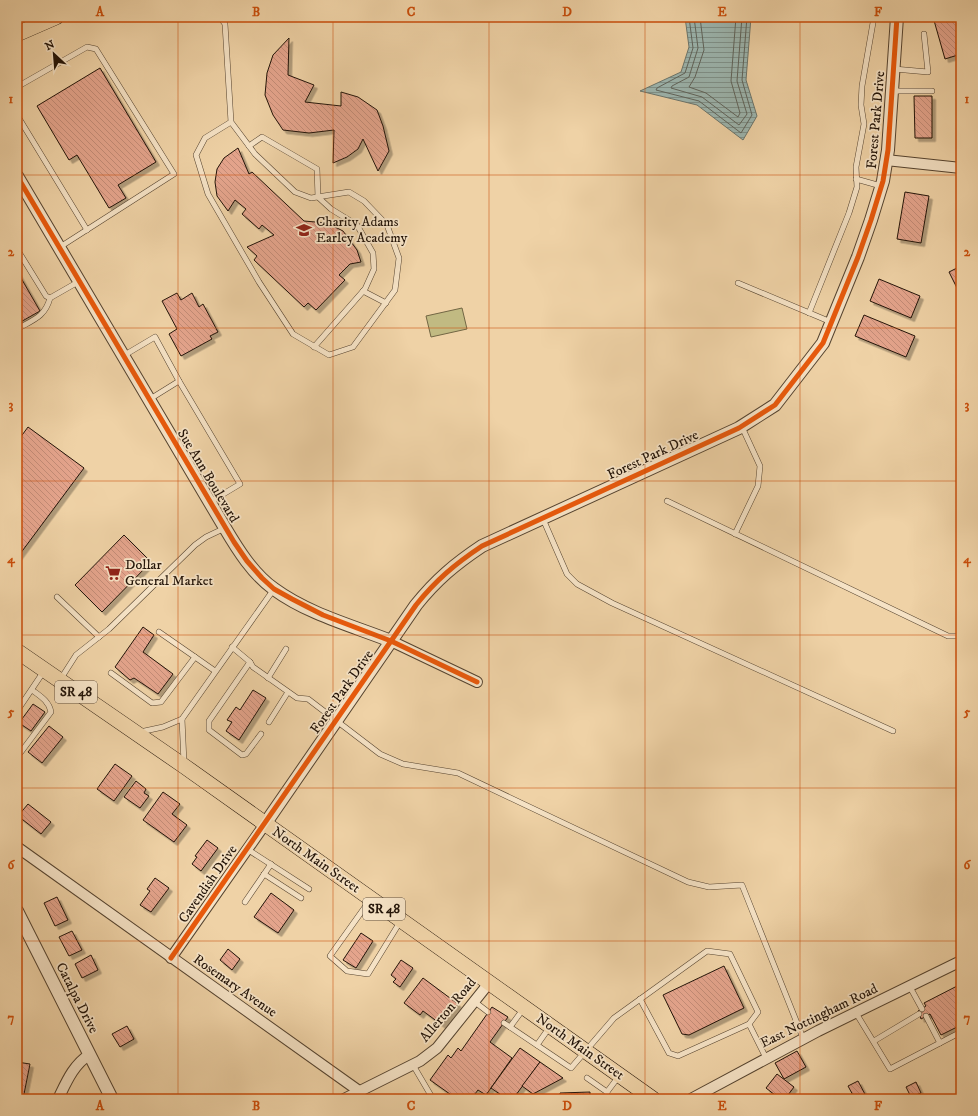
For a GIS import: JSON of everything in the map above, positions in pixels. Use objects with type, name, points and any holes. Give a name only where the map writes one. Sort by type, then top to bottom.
[{"type":"main road","points":[[17,34],[56,17]]},
{"type":"main road","name":"North Main Street","points":[[17,651],[184,766],[653,1099]]},
{"type":"street","name":"Forest Park Drive","points":[[264,824],[391,641],[435,582],[460,561],[482,546],[742,427],[775,405],[823,343],[871,220],[881,186],[886,160],[893,69],[895,18]]},
{"type":"street","points":[[886,160],[961,168]]},
{"type":"street","name":"Sue Ann Boulevard","points":[[18,179],[225,528],[247,561],[274,589],[323,615],[391,641],[477,682]]},
{"type":"street","name":"Cavendish Drive","points":[[171,958],[264,824]]},
{"type":"street","name":"Rosemary Avenue","points":[[17,847],[359,1091]]},
{"type":"street","name":"Catalpa Drive","points":[[17,911],[112,1099]]},
{"type":"street","name":"East Nottingham Road","points":[[691,1099],[804,1038],[961,961]]},
{"type":"street","name":"Allerton Road","points":[[344,1099],[413,1065],[443,1042],[489,983]]},
{"type":"street","points":[[58,1099],[71,1073],[79,1063],[89,1055]]},
{"type":"lane","points":[[220,17],[225,24],[232,122],[255,154],[295,192],[311,198],[348,192],[364,201],[387,225],[399,258],[395,290],[353,347],[329,355],[304,342],[293,334],[259,282],[208,194],[196,155],[205,138],[232,122]]},
{"type":"lane","points":[[809,312],[849,213],[857,187],[856,167],[864,124],[861,105],[862,86],[874,17]]},
{"type":"lane","points":[[893,69],[928,72],[924,34]]},
{"type":"lane","points":[[17,87],[87,47],[96,49],[174,174],[59,247]]},
{"type":"lane","points":[[891,91],[932,92]]},
{"type":"lane","points":[[17,115],[87,230]]},
{"type":"lane","points":[[249,146],[262,137],[317,170],[318,197],[331,209],[357,226],[373,253],[374,269],[363,291],[314,347]]},
{"type":"lane","points":[[856,179],[881,186]]},
{"type":"lane","points":[[17,249],[46,296],[50,298]]},
{"type":"lane","points":[[17,329],[43,314],[47,308],[50,298],[79,281]]},
{"type":"lane","points":[[738,283],[831,322]]},
{"type":"lane","points":[[363,291],[386,303]]},
{"type":"lane","points":[[123,356],[155,337],[179,381],[240,484],[210,502]]},
{"type":"lane","points":[[149,400],[179,381]]},
{"type":"lane","points":[[735,534],[758,486],[760,466],[742,427]]},
{"type":"lane","points":[[667,501],[948,636],[961,636]]},
{"type":"lane","points":[[543,518],[567,574],[576,584],[612,603],[893,731]]},
{"type":"lane","points":[[60,681],[76,655],[109,629],[194,546],[206,537],[225,528]]},
{"type":"lane","points":[[134,733],[163,727],[182,719],[274,589]]},
{"type":"lane","points":[[57,597],[99,637]]},
{"type":"lane","points":[[159,632],[215,671]]},
{"type":"lane","points":[[232,647],[250,662],[253,667],[268,678],[297,698],[308,699],[380,754],[403,764],[458,773],[688,882],[709,887],[742,885],[804,1038]]},
{"type":"lane","points":[[268,678],[286,649]]},
{"type":"lane","points":[[111,673],[152,703],[156,704],[161,702],[195,657]]},
{"type":"lane","points":[[250,662],[210,721],[209,730],[242,755],[246,754],[261,734]]},
{"type":"lane","points":[[17,711],[45,670]]},
{"type":"lane","points":[[17,754],[21,752],[51,712],[50,706],[32,690]]},
{"type":"lane","points":[[269,722],[288,692]]},
{"type":"lane","points":[[182,719],[184,766]]},
{"type":"lane","points":[[247,849],[309,889]]},
{"type":"lane","points":[[245,902],[271,864]]},
{"type":"lane","points":[[264,874],[301,898]]},
{"type":"lane","points":[[371,899],[330,956],[347,971],[368,974],[401,920]]},
{"type":"lane","points":[[504,1023],[571,1068],[614,1018],[640,999],[707,951],[730,954],[758,1012],[749,1024],[678,1056],[668,1053],[640,999]]},
{"type":"lane","points":[[910,987],[922,1009]]},
{"type":"lane","points":[[475,1002],[488,1012]]},
{"type":"lane","points":[[510,1027],[524,1008]]},
{"type":"lane","points":[[856,1013],[890,1069],[961,1032]]},
{"type":"lane","points":[[874,1041],[919,1014]]},
{"type":"lane","points":[[926,1016],[940,1043]]},
{"type":"lane","points":[[749,1024],[766,1058]]},
{"type":"lane","points":[[537,1045],[550,1026]]},
{"type":"lane","points":[[413,1065],[433,1099]]},
{"type":"lane","points":[[607,1099],[607,1092],[620,1075]]},
{"type":"lane","points":[[587,1078],[607,1092]]},
{"type":"shaded area","points":[[462,308],[467,329],[431,337],[426,316]]},
{"type":"water","points":[[685,17],[751,17],[746,80],[757,116],[743,140],[697,105],[640,91],[681,72],[689,47]]},
{"type":"building","points":[[933,17],[958,17],[961,28],[961,54],[945,59]]},
{"type":"building","points":[[289,38],[288,75],[314,85],[305,102],[341,106],[341,92],[358,97],[377,110],[383,126],[389,151],[378,171],[363,139],[358,149],[347,157],[333,163],[334,130],[309,133],[283,130],[273,115],[265,95],[267,73],[273,55]]},
{"type":"building","points":[[100,68],[156,162],[118,185],[126,198],[109,208],[77,155],[69,160],[37,106]]},
{"type":"building","points":[[914,96],[932,96],[932,138],[915,138]]},
{"type":"building","name":"Charity Adams Earley Academy","points":[[238,148],[249,174],[252,172],[304,221],[327,223],[343,231],[357,250],[361,262],[350,264],[339,275],[345,280],[316,310],[308,303],[304,307],[254,260],[257,256],[247,247],[274,235],[262,225],[259,229],[242,214],[246,209],[235,200],[228,211],[217,196],[215,182],[217,169],[224,158]]},
{"type":"building","points":[[905,192],[929,196],[921,243],[897,239]]},
{"type":"building","points":[[961,266],[961,286],[957,288],[949,272]]},
{"type":"building","points":[[17,271],[40,311],[17,324]]},
{"type":"building","points":[[879,279],[920,296],[911,318],[870,301]]},
{"type":"building","points":[[177,293],[181,300],[192,293],[199,307],[203,304],[218,332],[210,336],[212,339],[181,356],[169,334],[177,329],[162,301]]},
{"type":"building","points":[[864,315],[915,336],[906,357],[855,336]]},
{"type":"building","points":[[28,427],[84,468],[17,558],[17,442]]},
{"type":"building","name":"Dollar General Market","points":[[124,535],[151,562],[102,612],[75,585]]},
{"type":"building","points":[[143,627],[154,635],[143,652],[173,674],[158,694],[134,678],[130,680],[115,667]]},
{"type":"building","points":[[253,690],[266,698],[239,740],[226,731],[232,722],[227,720],[236,707],[240,710]]},
{"type":"building","points":[[33,704],[45,712],[31,731],[19,723]]},
{"type":"building","points":[[49,726],[63,737],[42,763],[28,752]]},
{"type":"building","points":[[115,764],[132,776],[114,801],[97,789]]},
{"type":"building","points":[[136,781],[146,789],[144,793],[149,796],[140,808],[124,797]]},
{"type":"building","points":[[163,792],[180,804],[172,814],[187,825],[174,842],[143,820]]},
{"type":"building","points":[[28,804],[51,822],[41,834],[18,816]]},
{"type":"building","points":[[207,840],[218,848],[201,871],[192,864],[197,857],[195,856]]},
{"type":"building","points":[[155,878],[169,888],[151,912],[140,905],[150,891],[147,889]]},
{"type":"building","points":[[271,893],[294,910],[278,933],[254,917]]},
{"type":"building","points":[[57,897],[68,920],[55,926],[44,903]]},
{"type":"building","points":[[72,931],[82,950],[69,956],[59,937]]},
{"type":"building","points":[[361,933],[373,941],[356,968],[343,960]]},
{"type":"building","points":[[228,949],[240,959],[232,970],[220,960]]},
{"type":"building","points":[[91,955],[98,970],[82,978],[75,964]]},
{"type":"building","points":[[401,960],[413,968],[400,987],[393,982],[396,979],[391,975]]},
{"type":"building","points":[[724,966],[744,1008],[689,1035],[682,1034],[663,995]]},
{"type":"building","points":[[423,978],[458,1004],[442,1025],[423,1011],[420,1015],[404,1003]]},
{"type":"building","points":[[961,984],[961,1009],[959,1010],[961,1015],[961,1025],[941,1035],[930,1014],[921,1019],[918,1011],[926,1006],[924,1003]]},
{"type":"building","points":[[492,1007],[508,1017],[490,1042],[512,1058],[486,1095],[478,1090],[471,1099],[457,1099],[430,1080],[448,1055],[451,1058],[458,1048],[461,1051]]},
{"type":"building","points":[[127,1026],[134,1039],[120,1047],[112,1034]]},
{"type":"building","points":[[520,1048],[540,1062],[513,1099],[507,1099],[491,1088]]},
{"type":"building","points":[[797,1051],[806,1067],[784,1079],[775,1063]]},
{"type":"building","points":[[17,1062],[30,1064],[23,1099],[17,1099]]},
{"type":"building","points":[[540,1062],[563,1078],[533,1094],[522,1086]]},
{"type":"building","points":[[777,1074],[794,1087],[785,1099],[780,1099],[766,1088]]},
{"type":"building","points":[[858,1081],[867,1098],[866,1099],[855,1099],[848,1086]]},
{"type":"building","points":[[916,1082],[921,1093],[911,1097],[906,1087]]},
{"type":"building","points":[[590,1092],[590,1099],[560,1099],[560,1093]]},
{"type":"cycle path","points":[[171,958],[416,605],[439,580],[463,559],[482,546],[739,428],[775,405],[823,343],[858,257],[883,181],[888,150],[897,17]]},
{"type":"cycle path","points":[[17,176],[234,542],[247,561],[262,578],[274,589],[323,615],[391,641],[477,682]]},
{"type":"place","name":"Charity Adams Earley Academy","points":[[304,230]]},
{"type":"place","name":"Dollar General Market","points":[[113,573]]}]
